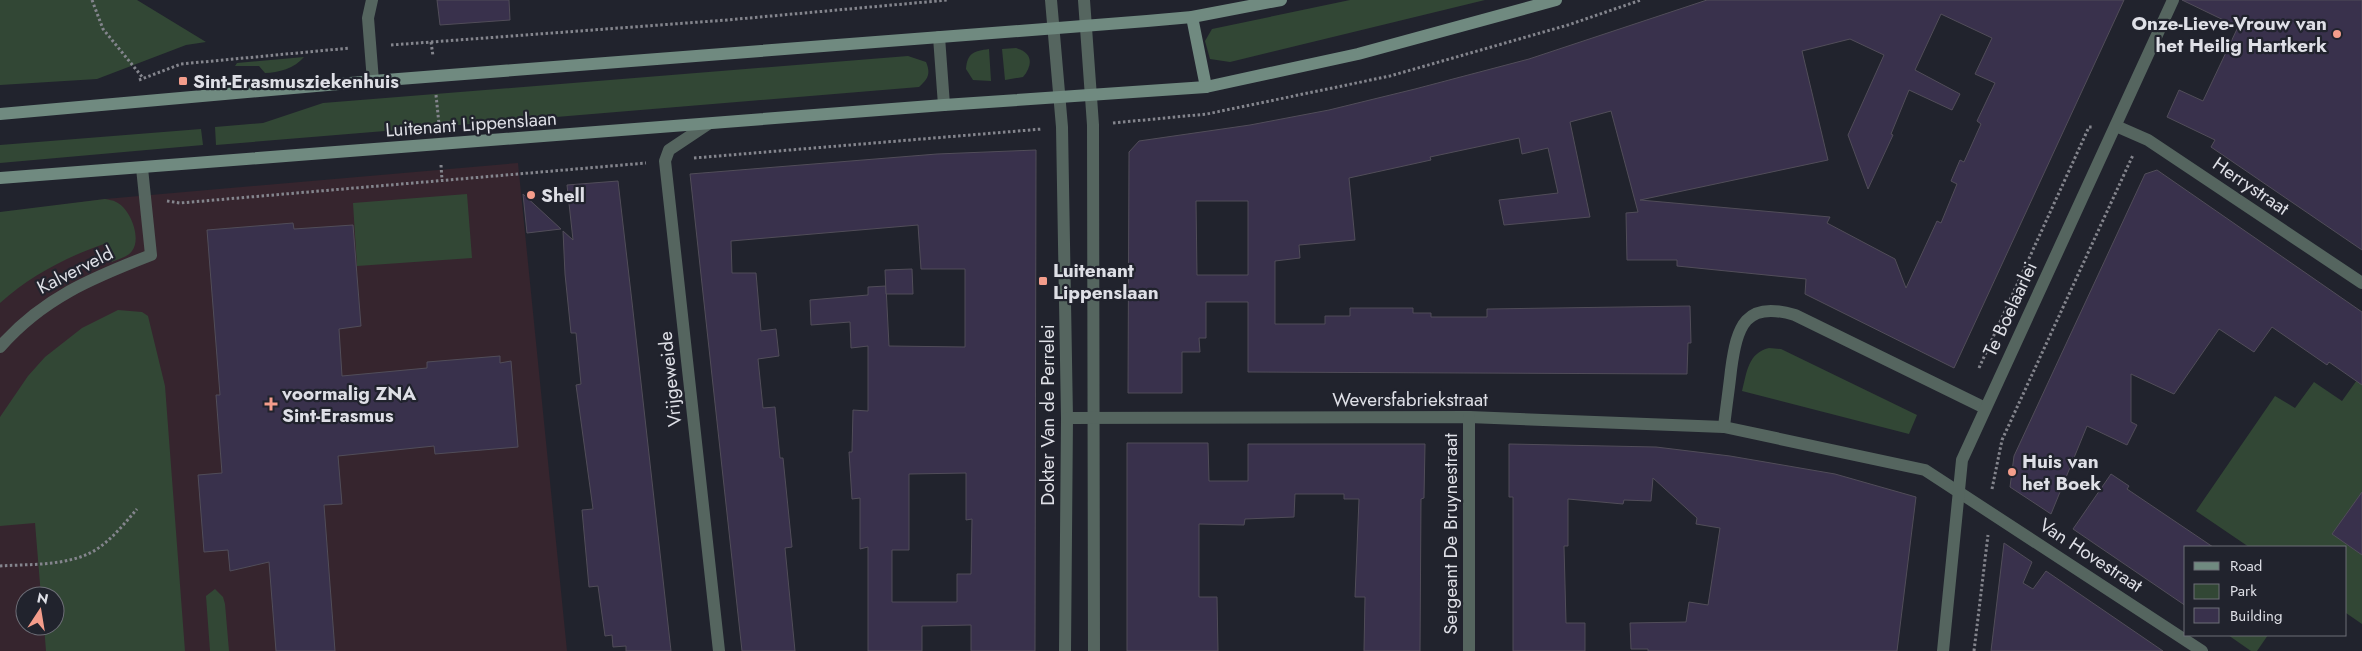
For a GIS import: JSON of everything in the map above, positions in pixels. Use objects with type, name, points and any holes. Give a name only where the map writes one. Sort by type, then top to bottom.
[{"type":"main road","points":[[0,114],[373,81],[1192,17],[1281,0]]},
{"type":"main road","name":"Luitenant Lippenslaan","points":[[0,178],[944,105],[1206,87],[1358,54],[1556,0]]},
{"type":"main road","points":[[1192,17],[1206,87]]},
{"type":"street","points":[[372,0],[368,18],[373,81]]},
{"type":"street","name":"Dokter Van de Perrelei","points":[[1051,0],[1062,127],[1067,418],[1066,651]]},
{"type":"street","points":[[1084,0],[1092,95],[1095,418],[1094,651]]},
{"type":"street","name":"Te Boelaarlei","points":[[1943,651],[1962,460],[1984,408],[2173,0]]},
{"type":"street","points":[[939,37],[944,105]]},
{"type":"street","points":[[665,161],[669,150],[708,124]]},
{"type":"street","name":"Herrystraat","points":[[2116,126],[2141,137],[2362,283]]},
{"type":"street","name":"Vrijgeweide","points":[[665,161],[719,651]]},
{"type":"street","points":[[142,168],[145,196]]},
{"type":"street","name":"Kalverveld","points":[[0,346],[31,316],[52,300],[78,286],[151,255],[145,196]]},
{"type":"street","points":[[1724,427],[1734,347],[1738,331],[1755,314],[1767,310],[1795,315],[1984,408]]},
{"type":"street","name":"Weversfabriekstraat","points":[[1067,418],[1469,417],[1724,427],[1925,470],[1959,491]]},
{"type":"street","name":"Sergeant De Bruynestraat","points":[[1469,417],[1469,651]]},
{"type":"street","name":"Van Hovestraat","points":[[1959,491],[2202,651]]},
{"type":"path","points":[[92,0],[103,29],[143,78]]},
{"type":"path","points":[[136,81],[181,64],[369,47],[727,20],[948,0]]},
{"type":"path","points":[[432,42],[442,180]]},
{"type":"path","points":[[1974,651],[1992,484],[2002,440],[2141,137]]},
{"type":"path","points":[[145,196],[180,203],[665,161]]},
{"type":"path","points":[[0,566],[78,558],[104,543],[137,509]]},
{"type":"shaded area","name":"voormalig ZNA Sint-Erasmus","points":[[518,163],[567,651],[0,651],[0,213],[105,199]]},
{"type":"green space","points":[[0,0],[137,0],[206,42],[186,45],[97,79],[0,85]]},
{"type":"green space","points":[[1350,0],[1485,0],[1230,62],[1210,59],[1205,41],[1212,29]]},
{"type":"green space","points":[[1016,48],[1022,50],[1028,56],[1030,60],[1029,68],[1023,77],[1005,80],[1002,49]]},
{"type":"green space","points":[[989,49],[991,81],[973,80],[966,69],[968,59],[975,52]]},
{"type":"green space","points":[[908,56],[926,62],[928,66],[928,76],[919,87],[216,145],[215,127],[263,123],[323,103]]},
{"type":"green space","points":[[304,57],[291,67],[270,73],[265,73],[259,66],[235,66],[237,63]]},
{"type":"green space","points":[[201,129],[203,145],[0,163],[0,145]]},
{"type":"green space","points":[[467,194],[472,258],[357,266],[353,203]]},
{"type":"green space","points":[[105,199],[121,205],[130,217],[136,239],[130,253],[112,262],[104,244],[90,249],[49,268],[24,284],[0,303],[0,212]]},
{"type":"green space","points":[[118,310],[142,312],[148,316],[165,386],[185,651],[46,651],[45,636],[65,636],[65,586],[40,586],[35,523],[0,526],[0,417],[28,376],[45,357],[82,328]]},
{"type":"green space","points":[[1769,348],[1781,349],[1917,415],[1909,434],[1742,391],[1747,370],[1753,359],[1757,354]]},
{"type":"green space","points":[[2362,373],[2362,624],[2347,614],[2347,546],[2248,546],[2196,511],[2275,396],[2295,408],[2314,382],[2342,401]]},
{"type":"green space","points":[[215,589],[223,597],[225,604],[229,651],[210,651],[206,596]]},
{"type":"green space","points":[[2229,636],[2267,636],[2257,651],[2251,651]]},
{"type":"building","points":[[437,0],[509,0],[510,20],[440,25]]},
{"type":"building","points":[[1707,0],[2124,0],[1954,368],[1805,294],[1806,279],[1677,266],[1677,260],[1627,260],[1626,213],[1638,212],[1611,111],[1570,122],[1590,217],[1504,225],[1499,200],[1558,193],[1548,148],[1522,154],[1519,138],[1430,157],[1431,160],[1349,178],[1355,240],[1299,245],[1300,258],[1275,261],[1275,324],[1325,324],[1325,316],[1350,316],[1350,308],[1413,308],[1413,313],[1431,313],[1431,317],[1487,317],[1487,309],[1690,306],[1691,343],[1688,343],[1687,374],[1248,372],[1248,302],[1206,302],[1206,338],[1199,338],[1200,352],[1182,352],[1182,393],[1128,393],[1129,152],[1139,141],[1250,125],[1329,110],[1529,59]],"holes":[[[1941,14],[1992,38],[1975,74],[1995,83],[1977,121],[1981,124],[1964,162],[1960,160],[1951,181],[1957,184],[1941,223],[1937,221],[1906,288],[1895,259],[1827,223],[1830,217],[1640,200],[1828,160],[1802,51],[1850,39],[1884,55],[1848,135],[1868,189],[1893,135],[1891,134],[1909,90],[1952,110],[1960,94],[1915,70]],[[1196,201],[1248,201],[1248,275],[1197,275]]]},
{"type":"building","points":[[2182,0],[2362,0],[2362,250],[2211,147],[2215,140],[2167,117],[2179,90],[2203,101],[2238,27]]},
{"type":"building","points":[[1036,150],[1035,651],[971,651],[971,625],[922,626],[922,651],[868,651],[868,547],[860,549],[860,498],[852,499],[849,452],[852,452],[853,410],[868,411],[868,346],[851,348],[850,322],[811,325],[810,300],[868,295],[868,287],[886,286],[889,346],[965,347],[965,269],[921,269],[918,225],[731,241],[732,273],[756,273],[761,331],[776,329],[779,356],[758,359],[763,408],[775,407],[780,458],[783,458],[792,547],[785,548],[795,651],[742,651],[690,174],[937,154]],"holes":[[[966,473],[966,520],[972,519],[971,574],[957,574],[957,602],[892,602],[892,550],[909,550],[909,474]]]},
{"type":"building","points":[[2157,170],[2362,312],[2362,385],[2329,362],[2327,365],[2272,327],[2254,352],[2219,329],[2174,394],[2131,374],[2131,422],[2137,425],[2127,445],[2087,426],[2051,514],[2010,487],[2014,456],[2145,174]]},
{"type":"building","points":[[618,181],[671,651],[626,651],[626,646],[613,647],[612,635],[605,636],[598,586],[589,587],[582,510],[593,509],[576,385],[581,384],[576,333],[571,333],[563,231],[573,240],[567,185]]},
{"type":"building","points":[[523,194],[561,229],[527,233]]},
{"type":"building","points":[[293,223],[294,229],[353,225],[361,326],[339,329],[342,376],[427,368],[427,362],[500,356],[500,363],[511,361],[518,447],[435,454],[434,446],[338,456],[342,504],[324,505],[335,651],[276,651],[269,562],[230,571],[228,550],[204,552],[198,475],[222,473],[216,395],[220,395],[207,230]]},
{"type":"building","points":[[912,269],[913,294],[886,294],[885,270]]},
{"type":"building","points":[[1127,443],[1208,443],[1209,481],[1248,481],[1248,444],[1425,444],[1424,498],[1421,499],[1420,651],[1364,651],[1365,597],[1355,597],[1359,499],[1344,499],[1344,494],[1295,494],[1294,517],[1245,519],[1244,525],[1199,524],[1199,597],[1217,597],[1218,651],[1127,651]]},
{"type":"building","points":[[1509,444],[1656,447],[1730,456],[1835,474],[1916,497],[1897,651],[1648,651],[1648,649],[1631,649],[1630,623],[1686,622],[1689,602],[1708,605],[1720,528],[1696,524],[1697,518],[1653,478],[1651,501],[1624,500],[1623,504],[1568,499],[1568,546],[1564,546],[1566,623],[1585,623],[1585,651],[1513,651],[1513,497],[1509,497]]},
{"type":"building","points":[[2111,474],[2129,486],[2127,489],[2212,546],[2184,546],[2184,605],[2073,529]]},
{"type":"building","points":[[2362,492],[2362,555],[2332,534]]},
{"type":"building","points":[[2004,543],[2032,562],[2023,583],[2033,589],[2046,571],[2163,651],[1991,651]]},
{"type":"place","name":"Onze-Lieve-Vrouw van het Heilig Hartkerk","points":[[2337,34]]},
{"type":"place","name":"Sint-Erasmusziekenhuis","points":[[183,81]]},
{"type":"place","name":"Shell","points":[[531,195]]},
{"type":"place","name":"Luitenant Lippenslaan","points":[[1043,281]]},
{"type":"place","name":"voormalig ZNA Sint-Erasmus","points":[[271,404]]},
{"type":"place","name":"Huis van het Boek","points":[[2012,472]]}]
